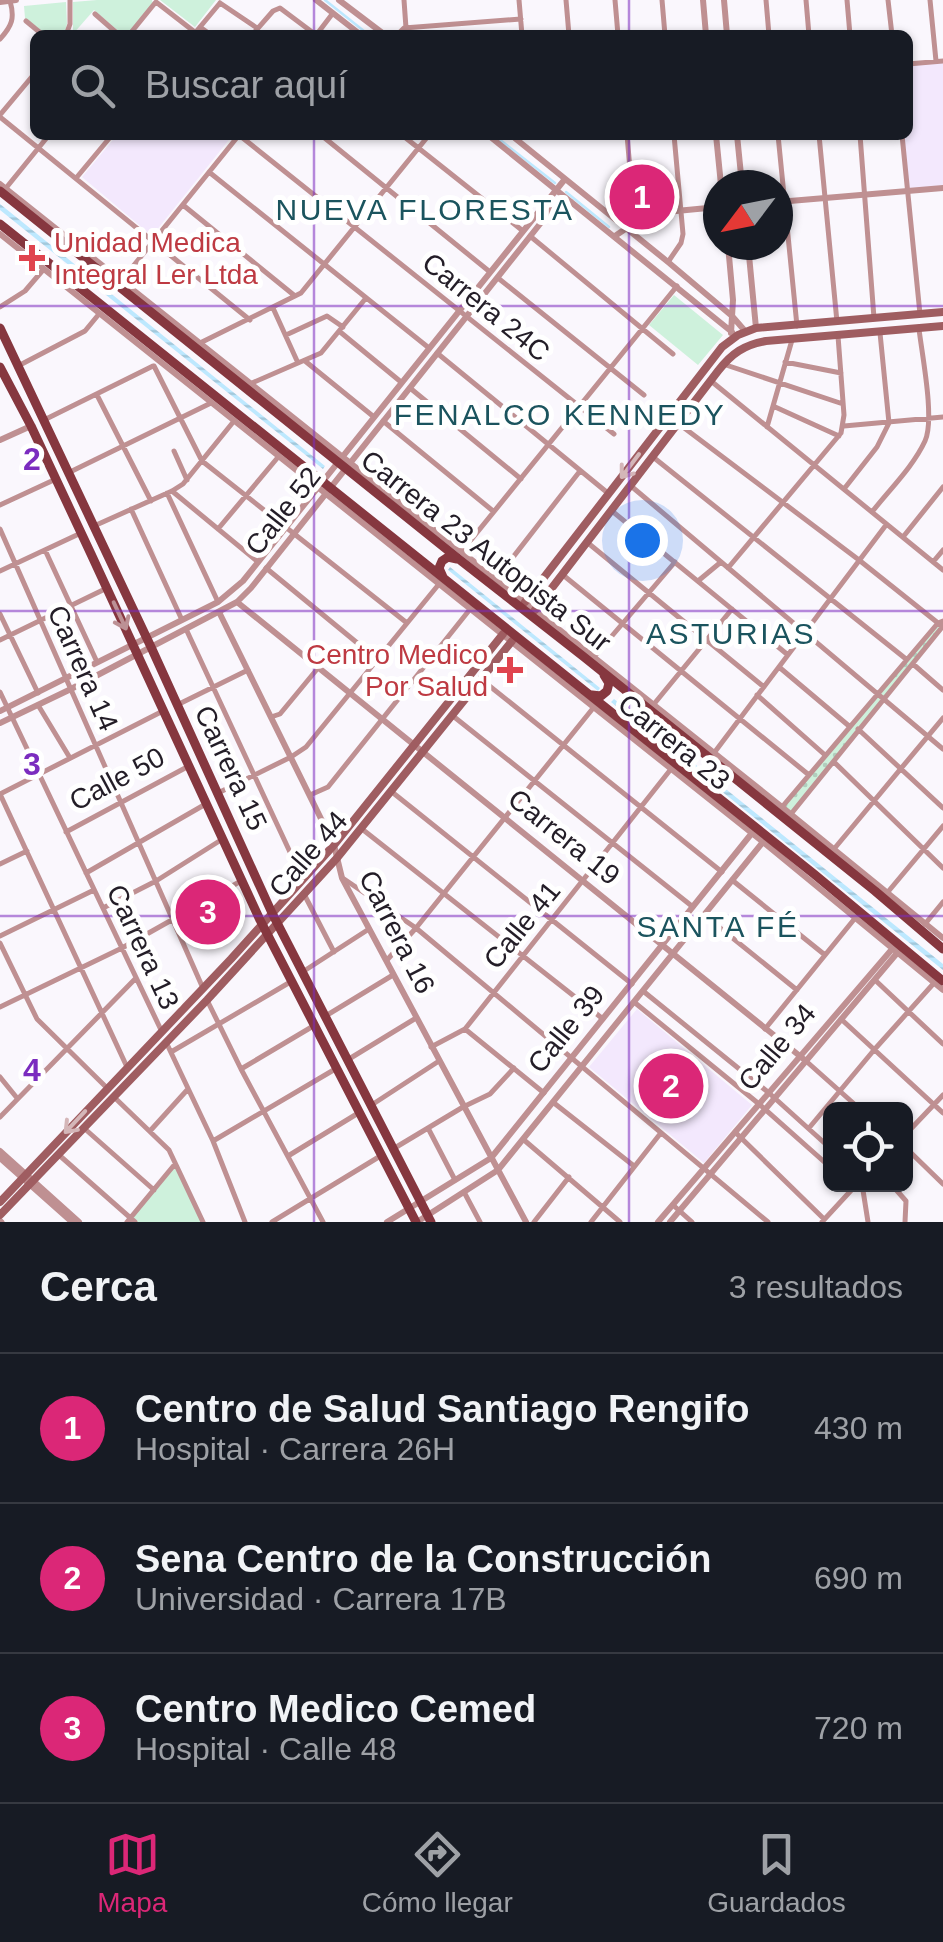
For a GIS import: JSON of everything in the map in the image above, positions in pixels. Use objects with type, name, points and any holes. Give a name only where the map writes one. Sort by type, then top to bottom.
[{"type":"main road","name":"Carrera 23 Autopista Sur","points":[[7,193],[116,279],[138,302],[262,397],[297,430],[344,462],[496,582],[552,632],[589,657],[602,672],[886,896],[943,949]]},
{"type":"main road","name":"Carrera 23 Autopista Sur","points":[[0,224],[215,403],[586,692],[938,982]]},
{"type":"main road","points":[[134,290],[138,302]]},
{"type":"main road","points":[[525,602],[731,336],[756,328],[943,312]]},
{"type":"main road","points":[[900,316],[902,330]]},
{"type":"main road","points":[[535,610],[734,353],[748,345],[943,326]]},
{"type":"main road","name":"Carrera 15","points":[[0,328],[272,913],[429,1219]]},
{"type":"main road","name":"Carrera 15","points":[[1,372],[31,426],[265,929],[416,1222]]},
{"type":"main road","points":[[694,383],[704,391]]},
{"type":"main road","points":[[293,418],[297,430]]},
{"type":"main road","points":[[560,555],[570,564]]},
{"type":"main road","points":[[442,581],[442,561],[460,556]]},
{"type":"main road","points":[[552,632],[569,637],[589,657]]},
{"type":"main road","name":"Calle 44","points":[[1,1219],[207,1000],[265,929],[272,913],[334,845],[502,634]]},
{"type":"main road","name":"Calle 44","points":[[0,1202],[202,986],[265,929],[278,923],[362,828],[512,641]]},
{"type":"main road","points":[[586,692],[596,696],[606,692],[608,681],[602,672]]},
{"type":"street","points":[[0,2],[13,0],[14,18],[0,40]]},
{"type":"street","points":[[68,30],[70,0]]},
{"type":"street","points":[[316,0],[355,30]]},
{"type":"street","points":[[339,0],[378,30]]},
{"type":"street","points":[[404,0],[406,28]]},
{"type":"street","points":[[519,0],[521,30]]},
{"type":"street","points":[[566,0],[568,30]]},
{"type":"street","points":[[615,0],[618,30]]},
{"type":"street","points":[[662,0],[665,30]]},
{"type":"street","points":[[703,0],[706,30]]},
{"type":"street","points":[[724,0],[727,30]]},
{"type":"street","points":[[766,0],[769,30]]},
{"type":"street","points":[[806,0],[809,30]]},
{"type":"street","points":[[848,0],[850,30]]},
{"type":"street","points":[[888,0],[891,30]]},
{"type":"street","points":[[913,64],[939,61],[930,0]]},
{"type":"street","points":[[132,30],[156,1],[194,30]]},
{"type":"street","points":[[198,30],[220,1],[257,28],[280,8],[309,30]]},
{"type":"street","points":[[320,30],[333,13]]},
{"type":"street","points":[[94,14],[112,30]]},
{"type":"street","points":[[403,30],[520,19]]},
{"type":"street","points":[[26,21],[37,30]]},
{"type":"street","points":[[30,78],[0,116],[30,140]]},
{"type":"street","points":[[30,140],[250,320]]},
{"type":"street","points":[[7,193],[45,140]]},
{"type":"street","points":[[77,177],[108,140]]},
{"type":"street","points":[[235,140],[154,240],[116,279],[344,462]]},
{"type":"street","name":"Carrera 24C","points":[[245,140],[614,434]]},
{"type":"street","points":[[327,140],[644,394]]},
{"type":"street","points":[[408,140],[674,354]]},
{"type":"street","points":[[200,343],[304,291],[425,140]]},
{"type":"street","points":[[494,140],[676,286],[731,336]]},
{"type":"street","points":[[516,140],[668,262],[746,331]]},
{"type":"street","points":[[627,140],[634,214]]},
{"type":"street","points":[[668,262],[683,238],[674,140]]},
{"type":"street","points":[[716,140],[720,170]]},
{"type":"street","points":[[738,140],[740,170]]},
{"type":"street","points":[[778,140],[780,170]]},
{"type":"street","points":[[819,140],[837,322]]},
{"type":"street","points":[[861,140],[874,318]]},
{"type":"street","points":[[903,140],[920,314]]},
{"type":"street","points":[[210,172],[429,348]]},
{"type":"street","name":"Calle 52","points":[[527,234],[564,179]]},
{"type":"street","points":[[793,201],[943,188]]},
{"type":"street","name":"Calle 52","points":[[344,462],[374,417],[459,311],[559,201],[571,202]]},
{"type":"street","points":[[183,205],[295,296]]},
{"type":"street","points":[[613,217],[703,208]]},
{"type":"street","points":[[615,236],[647,214]]},
{"type":"street","points":[[0,234],[157,364],[324,487]]},
{"type":"street","points":[[729,260],[731,336]]},
{"type":"street","points":[[749,260],[756,328]]},
{"type":"street","points":[[788,260],[796,326]]},
{"type":"street","points":[[0,307],[24,291],[44,270]]},
{"type":"street","name":"Calle 52","points":[[148,642],[172,624],[218,602],[243,581],[410,388],[494,274]]},
{"type":"street","points":[[460,556],[676,286]]},
{"type":"street","points":[[250,384],[321,353],[366,298]]},
{"type":"street","points":[[272,308],[302,362],[374,417]]},
{"type":"street","points":[[18,366],[85,332],[99,314]]},
{"type":"street","points":[[286,336],[327,316],[401,382]]},
{"type":"street","points":[[872,512],[924,442],[929,419],[919,328]]},
{"type":"street","points":[[844,490],[889,423],[880,332]]},
{"type":"street","points":[[728,568],[844,426],[838,336]]},
{"type":"street","points":[[768,427],[792,340]]},
{"type":"street","points":[[437,353],[609,494]]},
{"type":"street","points":[[786,362],[841,373]]},
{"type":"street","points":[[44,420],[157,364]]},
{"type":"street","points":[[157,364],[202,461],[407,623]]},
{"type":"street","points":[[723,364],[843,404]]},
{"type":"street","points":[[711,381],[943,570]]},
{"type":"street","points":[[410,388],[522,479]]},
{"type":"street","points":[[98,394],[150,501]]},
{"type":"street","points":[[68,473],[215,403]]},
{"type":"street","points":[[773,406],[839,436]]},
{"type":"street","points":[[844,426],[943,417]]},
{"type":"street","points":[[94,526],[170,492],[186,480],[234,421]]},
{"type":"street","points":[[383,421],[494,512]]},
{"type":"street","points":[[679,424],[942,624]]},
{"type":"street","points":[[0,440],[31,426]]},
{"type":"street","points":[[174,451],[186,480]]},
{"type":"street","points":[[218,529],[278,456]]},
{"type":"street","points":[[653,457],[906,659]]},
{"type":"street","points":[[569,637],[496,582],[580,470]]},
{"type":"street","points":[[0,506],[56,479]]},
{"type":"street","points":[[631,486],[943,749]]},
{"type":"street","name":"Calle 52","points":[[4,709],[97,662],[177,634],[236,602],[294,533],[324,487]]},
{"type":"street","points":[[903,537],[943,487]]},
{"type":"street","points":[[170,492],[258,562]]},
{"type":"street","name":"Carrera 16","points":[[170,492],[218,602],[219,613],[334,845],[342,878],[462,1106],[530,1222]]},
{"type":"street","points":[[131,509],[182,620]]},
{"type":"street","points":[[612,511],[788,655]]},
{"type":"street","points":[[714,752],[886,525]]},
{"type":"street","name":"Carrera 14","points":[[0,530],[202,986]]},
{"type":"street","points":[[0,571],[81,533]]},
{"type":"street","points":[[588,542],[764,687]]},
{"type":"street","points":[[45,550],[97,662]]},
{"type":"street","points":[[933,562],[943,550]]},
{"type":"street","points":[[589,657],[623,624],[675,562]]},
{"type":"street","points":[[698,581],[721,562]]},
{"type":"street","points":[[266,568],[378,660]]},
{"type":"street","points":[[562,575],[809,775]]},
{"type":"street","points":[[218,794],[306,746],[442,581]]},
{"type":"street","name":"Carrera 23","points":[[442,581],[502,634],[538,658],[594,708],[632,732],[671,769],[898,949]]},
{"type":"street","points":[[0,640],[107,588]]},
{"type":"street","name":"Carrera 19","points":[[236,602],[853,1102]]},
{"type":"street","points":[[310,796],[328,788],[471,608]]},
{"type":"street","points":[[651,707],[732,609]]},
{"type":"street","points":[[0,614],[38,693]]},
{"type":"street","points":[[172,624],[177,634]]},
{"type":"street","points":[[784,814],[809,775],[876,693],[942,624]]},
{"type":"street","points":[[784,814],[833,761],[942,624]]},
{"type":"street","points":[[186,629],[303,880]]},
{"type":"street","name":"Calle 52","points":[[0,723],[71,690],[135,648]]},
{"type":"street","name":"Carrera 23","points":[[589,657],[714,752],[784,814],[834,849],[886,896],[943,938]]},
{"type":"street","points":[[912,664],[943,690]]},
{"type":"street","points":[[779,667],[849,726]]},
{"type":"street","points":[[271,718],[280,714],[318,668]]},
{"type":"street","points":[[178,705],[248,670]]},
{"type":"street","points":[[481,680],[722,872]]},
{"type":"street","name":"Carrera 13","points":[[0,692],[4,709],[12,717],[213,1141],[245,1222]]},
{"type":"street","points":[[757,695],[825,755]]},
{"type":"street","points":[[38,704],[71,759]]},
{"type":"street","points":[[386,961],[594,708]]},
{"type":"street","points":[[127,1067],[0,794],[163,711]]},
{"type":"street","points":[[452,715],[693,907]]},
{"type":"street","points":[[834,849],[943,718]]},
{"type":"street","points":[[858,729],[943,808]]},
{"type":"street","points":[[833,761],[943,868]]},
{"type":"street","name":"Calle 50","points":[[66,832],[189,765]]},
{"type":"street","name":"Calle 41","points":[[431,1048],[466,1029],[671,769]]},
{"type":"street","points":[[392,791],[632,984]]},
{"type":"street","points":[[86,873],[207,804]]},
{"type":"street","points":[[886,896],[943,826]]},
{"type":"street","points":[[362,828],[603,1019]]},
{"type":"street","name":"Calle 39","points":[[416,1222],[429,1219],[498,1170],[524,1140],[643,991],[693,907],[752,833]]},
{"type":"street","points":[[103,908],[156,881],[223,838]]},
{"type":"street","name":"Calle 39","points":[[387,1222],[492,1158],[632,984],[704,916],[763,842]]},
{"type":"street","points":[[0,864],[26,851]]},
{"type":"street","points":[[342,878],[416,928],[768,1222]]},
{"type":"street","points":[[0,1007],[82,969],[242,880]]},
{"type":"street","points":[[732,880],[825,955]]},
{"type":"street","points":[[94,890],[0,939],[37,1020],[107,1088]]},
{"type":"street","points":[[304,894],[334,952]]},
{"type":"street","points":[[925,924],[943,902]]},
{"type":"street","points":[[704,916],[797,990]]},
{"type":"street","points":[[765,1028],[856,917]]},
{"type":"street","points":[[302,972],[369,929]]},
{"type":"street","name":"Calle 34","points":[[838,1016],[898,949]]},
{"type":"street","name":"Calle 34","points":[[658,1222],[676,1208],[898,949]]},
{"type":"street","points":[[324,1017],[393,975]]},
{"type":"street","points":[[0,1116],[136,978]]},
{"type":"street","points":[[874,980],[943,1044]]},
{"type":"street","points":[[171,1052],[292,981]]},
{"type":"street","points":[[809,1128],[908,1011],[938,982],[943,990]]},
{"type":"street","points":[[643,991],[823,1141]]},
{"type":"street","points":[[207,1000],[323,1222]]},
{"type":"street","points":[[634,1002],[823,1161]]},
{"type":"street","points":[[838,1016],[943,1112]]},
{"type":"street","points":[[347,1060],[416,1018]]},
{"type":"street","points":[[241,1069],[314,1025]]},
{"type":"street","points":[[466,1029],[544,1093]]},
{"type":"street","points":[[370,1106],[438,1061]]},
{"type":"street","points":[[213,1141],[337,1068]]},
{"type":"street","points":[[393,1149],[462,1106],[490,1094],[514,1068]]},
{"type":"street","points":[[0,1077],[17,1099]]},
{"type":"street","points":[[150,1131],[188,1089]]},
{"type":"street","points":[[913,1126],[943,1095]]},
{"type":"street","points":[[114,1097],[169,1150],[203,1222]]},
{"type":"street","points":[[554,1102],[634,1167]]},
{"type":"street","points":[[288,1156],[360,1112]]},
{"type":"street","points":[[428,1128],[455,1180]]},
{"type":"street","points":[[84,1129],[154,1190]]},
{"type":"street","points":[[591,1222],[661,1133]]},
{"type":"street","points":[[738,1135],[825,1218],[834,1222]]},
{"type":"street","points":[[524,1140],[620,1222]]},
{"type":"street","points":[[0,1154],[75,1222]]},
{"type":"street","points":[[59,1155],[131,1221],[175,1164]]},
{"type":"street","points":[[913,1155],[943,1184]]},
{"type":"street","points":[[272,1222],[382,1156]]},
{"type":"street","points":[[530,1222],[568,1178]]},
{"type":"street","points":[[464,1192],[480,1222]]},
{"type":"street","points":[[825,1218],[849,1192]]},
{"type":"street","points":[[858,1192],[868,1222]]},
{"type":"street","points":[[898,1192],[906,1201],[905,1222]]},
{"type":"street","points":[[676,1208],[692,1222]]},
{"type":"street","name":"Calle 34","points":[[670,1222],[676,1208]]},
{"type":"shaded area","points":[[943,61],[943,188],[908,191],[903,140],[913,140],[913,64]]},
{"type":"shaded area","points":[[113,140],[229,140],[152,236],[82,177]]},
{"type":"shaded area","points":[[637,1009],[752,1105],[704,1163],[589,1067]]},
{"type":"green space","points":[[152,0],[153,4],[131,30],[117,30],[94,10],[73,30],[73,2]]},
{"type":"green space","points":[[160,0],[216,0],[195,27]]},
{"type":"green space","points":[[66,2],[65,30],[41,30],[25,18],[24,6]]},
{"type":"green space","points":[[674,295],[723,335],[698,365],[649,325]]},
{"type":"green space","points":[[938,623],[943,627],[790,814],[782,807]]},
{"type":"green space","points":[[175,1164],[203,1222],[135,1222],[130,1218]]},
{"type":"water","points":[[0,204],[325,466],[323,469],[0,210]]},
{"type":"water","points":[[450,567],[600,688],[598,691],[448,570]]},
{"type":"water","points":[[614,699],[943,964],[943,970],[611,702]]},
{"type":"waterway","points":[[325,0],[363,30]]},
{"type":"waterway","points":[[500,140],[555,183]]},
{"type":"waterway","points":[[566,192],[609,227]]},
{"type":"place","name":"Centro de Salud Santiago Rengifo","points":[[642,197]]},
{"type":"place","name":"Unidad Medica Integral Ler Ltda","points":[[32,258]]},
{"type":"place","name":"Centro Medico Por Salud","points":[[510,670]]},
{"type":"place","name":"Centro Medico Cemed","points":[[208,912]]},
{"type":"place","name":"Sena Centro de la Construcción","points":[[671,1086]]},
{"type":"district","name":"NUEVA FLORESTA","points":[[425,209]]},
{"type":"district","name":"FENALCO KENNEDY","points":[[560,414]]},
{"type":"district","name":"ASTURIAS","points":[[731,633]]},
{"type":"district","name":"SANTA FÉ","points":[[718,926]]}]
